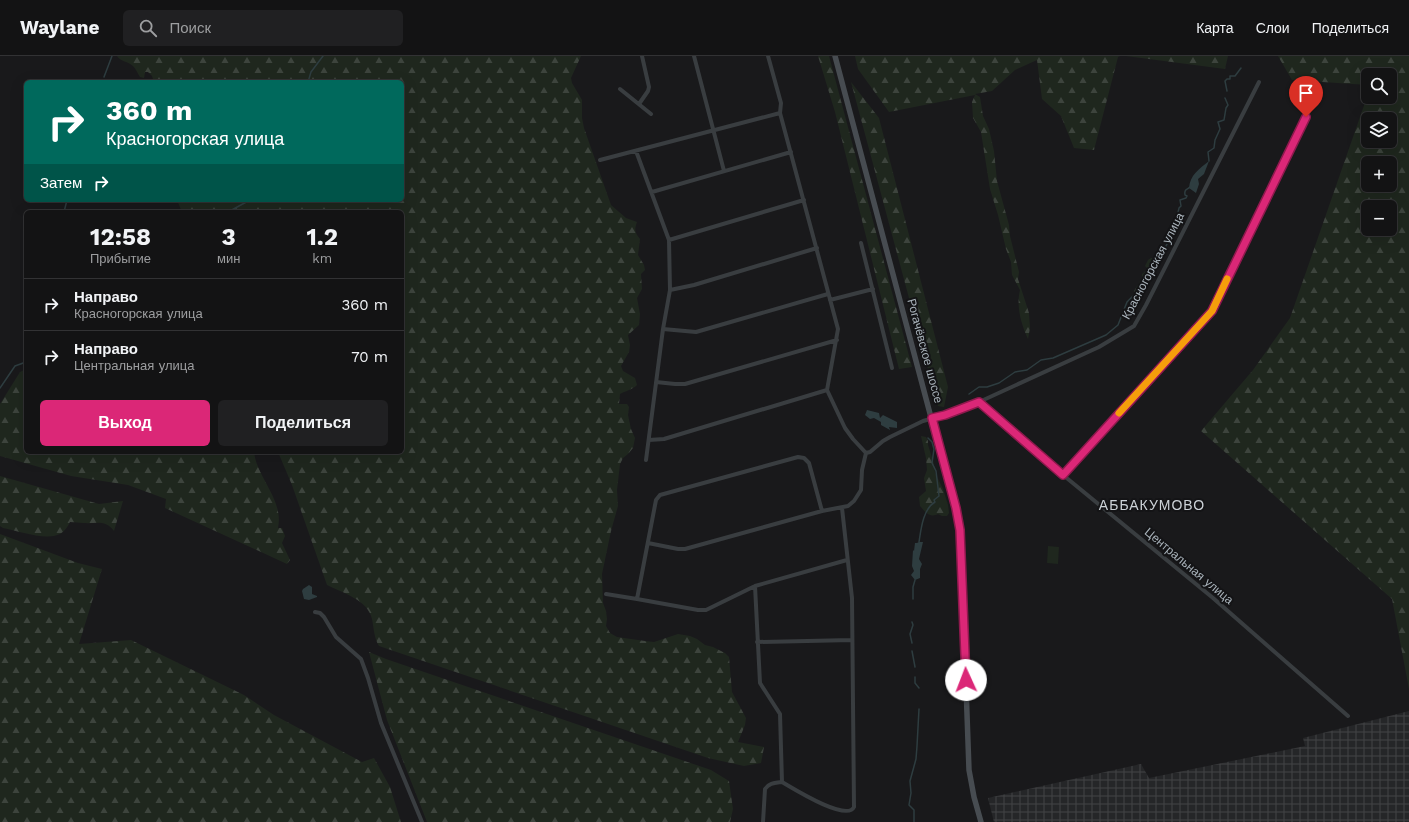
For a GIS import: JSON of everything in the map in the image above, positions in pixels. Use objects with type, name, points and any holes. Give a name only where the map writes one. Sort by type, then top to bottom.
[{"type":"main road","name":"Рогачёвское шоссе","points":[[835,56],[956,508],[960,530],[969,770],[974,798],[981,822]]},
{"type":"street","points":[[638,104],[650,87],[642,56]]},
{"type":"street","points":[[694,56],[724,171]]},
{"type":"street","points":[[648,543],[685,549],[822,511],[848,506],[854,501],[861,490],[862,470],[866,453],[845,428],[827,390],[838,329],[780,113],[781,103],[768,56]]},
{"type":"street","name":"Красногорская улица","points":[[866,453],[890,437],[923,420],[945,415],[979,402],[1099,347],[1134,326],[1259,82]]},
{"type":"street","points":[[1063,475],[1212,311],[1320,89]]},
{"type":"street","points":[[620,90],[651,114]]},
{"type":"street","points":[[600,160],[780,113]]},
{"type":"street","points":[[636,151],[670,240],[670,290],[663,329],[646,460]]},
{"type":"street","points":[[652,192],[791,152]]},
{"type":"street","points":[[670,240],[804,200]]},
{"type":"street","points":[[861,243],[892,368]]},
{"type":"street","points":[[670,290],[694,285],[817,248]]},
{"type":"street","points":[[830,300],[873,290]]},
{"type":"street","points":[[663,329],[696,332],[828,294]]},
{"type":"street","points":[[656,382],[684,384],[836,340]]},
{"type":"street","points":[[649,440],[664,439],[827,390]]},
{"type":"street","name":"Центральная улица","points":[[979,402],[1063,475],[1213,598],[1348,716]]},
{"type":"street","points":[[637,598],[656,500],[660,495],[798,457],[804,458],[809,463],[822,511]]},
{"type":"street","points":[[842,508],[852,598],[854,807],[851,815]]},
{"type":"street","points":[[606,594],[637,598],[698,610],[706,610],[755,586],[847,560]]},
{"type":"street","points":[[755,586],[760,683],[780,714],[782,782]]},
{"type":"street","points":[[315,612],[320,613],[324,617],[336,637],[361,660],[368,678],[381,723],[422,822]]},
{"type":"street","points":[[757,642],[852,640]]},
{"type":"street","points":[[763,822],[765,789],[770,784],[782,782],[788,785],[805,802]]},
{"type":"shaded area","points":[[1209,161],[1204,174],[1198,179],[1199,184],[1196,193],[1189,188],[1191,179]]},
{"type":"shaded area","points":[[867,410],[879,413],[880,418],[883,415],[897,422],[897,428],[889,427],[890,430],[881,425],[881,422],[874,418],[870,419],[865,415]]},
{"type":"shaded area","points":[[923,542],[919,559],[922,564],[920,569],[920,578],[915,580],[911,575],[914,571],[912,566],[913,550],[914,551],[915,543]]},
{"type":"shaded area","points":[[309,585],[312,587],[312,594],[317,597],[309,600],[304,599],[302,591]]},
{"type":"shaded area","points":[[1409,711],[1409,822],[994,822],[988,798],[1141,764],[1149,778],[1305,746],[1303,738]]},
{"type":"green space","points":[[117,56],[581,56],[571,78],[572,83],[582,100],[582,118],[584,128],[611,205],[626,218],[637,222],[636,231],[640,239],[638,255],[644,265],[645,270],[641,274],[642,289],[637,298],[640,314],[639,325],[628,335],[630,345],[629,352],[621,366],[623,371],[635,378],[637,385],[620,394],[619,404],[627,404],[629,407],[628,415],[631,429],[635,438],[633,448],[623,458],[620,464],[617,490],[618,506],[602,574],[603,603],[607,619],[606,626],[610,633],[617,637],[645,641],[654,642],[678,634],[690,636],[705,645],[725,653],[729,657],[732,692],[746,718],[745,725],[738,742],[764,747],[761,763],[744,766],[708,758],[379,646],[375,637],[370,612],[366,607],[347,594],[327,585],[292,485],[279,454],[404,454],[404,210],[181,210],[178,202],[404,202],[404,80],[153,80],[148,72],[145,72],[144,78],[140,77],[133,66]]},
{"type":"green space","points":[[818,56],[829,56],[912,367],[899,369],[835,112]]},
{"type":"green space","points":[[855,56],[1120,56],[1118,57],[1094,150],[1074,148],[1061,116],[1042,99],[1037,60],[1015,70],[992,91],[975,94],[980,97],[983,116],[989,129],[994,151],[997,181],[1009,225],[1010,236],[1019,272],[1018,279],[1029,313],[1030,328],[1028,339],[1020,315],[1020,290],[1012,275],[1011,262],[1006,249],[990,189],[981,132],[973,118],[972,102],[975,95],[889,112],[858,69]]},
{"type":"green space","points":[[1126,56],[1228,56],[1225,69]]},
{"type":"green space","points":[[1278,56],[1409,56],[1409,689],[1392,599],[1201,431],[1253,370],[1290,318],[1361,114],[1361,148],[1397,148],[1397,112],[1362,112],[1365,104],[1397,104],[1397,68],[1361,68],[1361,85],[1292,80]]},
{"type":"green space","points":[[851,82],[879,118],[948,387],[944,407],[938,406]]},
{"type":"green space","points":[[1151,258],[1154,258],[1156,266],[1147,281],[1147,286],[1142,296],[1135,294],[1134,291],[1142,278],[1142,274],[1148,269],[1145,266]]},
{"type":"green space","points":[[24,370],[24,454],[254,454],[256,462],[274,499],[279,518],[278,528],[282,528],[285,536],[282,543],[290,560],[287,564],[165,508],[166,499],[128,485],[71,476],[0,456],[0,404],[20,372]]},
{"type":"green space","points":[[921,436],[926,437],[928,441],[935,473],[943,489],[948,505],[949,513],[947,516],[938,514],[930,515],[920,506],[919,497],[926,491],[924,478],[927,470]]},
{"type":"green space","points":[[0,476],[99,504],[123,501],[114,531],[111,527],[104,523],[72,522],[70,522],[62,533],[54,536],[40,536],[3,528],[0,526]]},
{"type":"green space","points":[[0,534],[78,563],[102,569],[79,644],[131,640],[244,695],[274,715],[362,762],[374,758],[390,787],[401,822],[0,822]]},
{"type":"green space","points":[[1048,546],[1059,547],[1058,564],[1047,563]]},
{"type":"green space","points":[[369,652],[711,770],[729,781],[733,809],[730,822],[427,822],[387,720]]},
{"type":"waterway","points":[[104,77],[112,56]]},
{"type":"waterway","points":[[309,80],[311,72],[323,56]]},
{"type":"waterway","points":[[1227,91],[1225,81],[1230,79],[1230,76],[1235,76],[1241,68]]},
{"type":"waterway","points":[[1209,161],[1208,152],[1214,148],[1215,140],[1220,129],[1218,122],[1224,120],[1228,105],[1225,98]]},
{"type":"waterway","points":[[969,394],[979,387],[987,387],[999,383],[1015,372],[1027,370],[1041,360],[1053,358],[1106,335],[1118,325],[1127,302],[1135,294],[1154,258],[1162,254],[1168,242],[1166,242],[1170,231],[1173,229],[1177,218],[1179,208],[1181,206],[1180,200],[1186,198],[1187,196],[1185,195],[1185,192],[1190,187]]},
{"type":"waterway","points":[[64,210],[66,202]]},
{"type":"waterway","points":[[232,210],[246,202]]},
{"type":"waterway","points":[[0,388],[15,366],[24,363]]},
{"type":"waterway","points":[[919,542],[925,514],[935,502],[934,500],[939,496],[936,471],[932,463],[934,449],[932,442],[928,438]]},
{"type":"waterway","points":[[913,599],[913,587],[915,580]]},
{"type":"waterway","points":[[912,622],[913,625],[910,634],[912,643]]},
{"type":"waterway","points":[[912,651],[915,667]]},
{"type":"waterway","points":[[915,677],[915,683],[919,688]]},
{"type":"waterway","points":[[914,822],[914,810],[909,805],[911,793],[910,781],[916,759],[919,709]]},
{"type":"slow traffic","points":[[1119,413],[1212,311],[1227,279]]},
{"type":"district","name":"АББАКУМОВО","points":[[1152,505]]},
{"type":"route","points":[[966,680],[960,530],[956,508],[932,418],[945,415],[979,402],[1063,475],[1212,311],[1306,117]]}]
